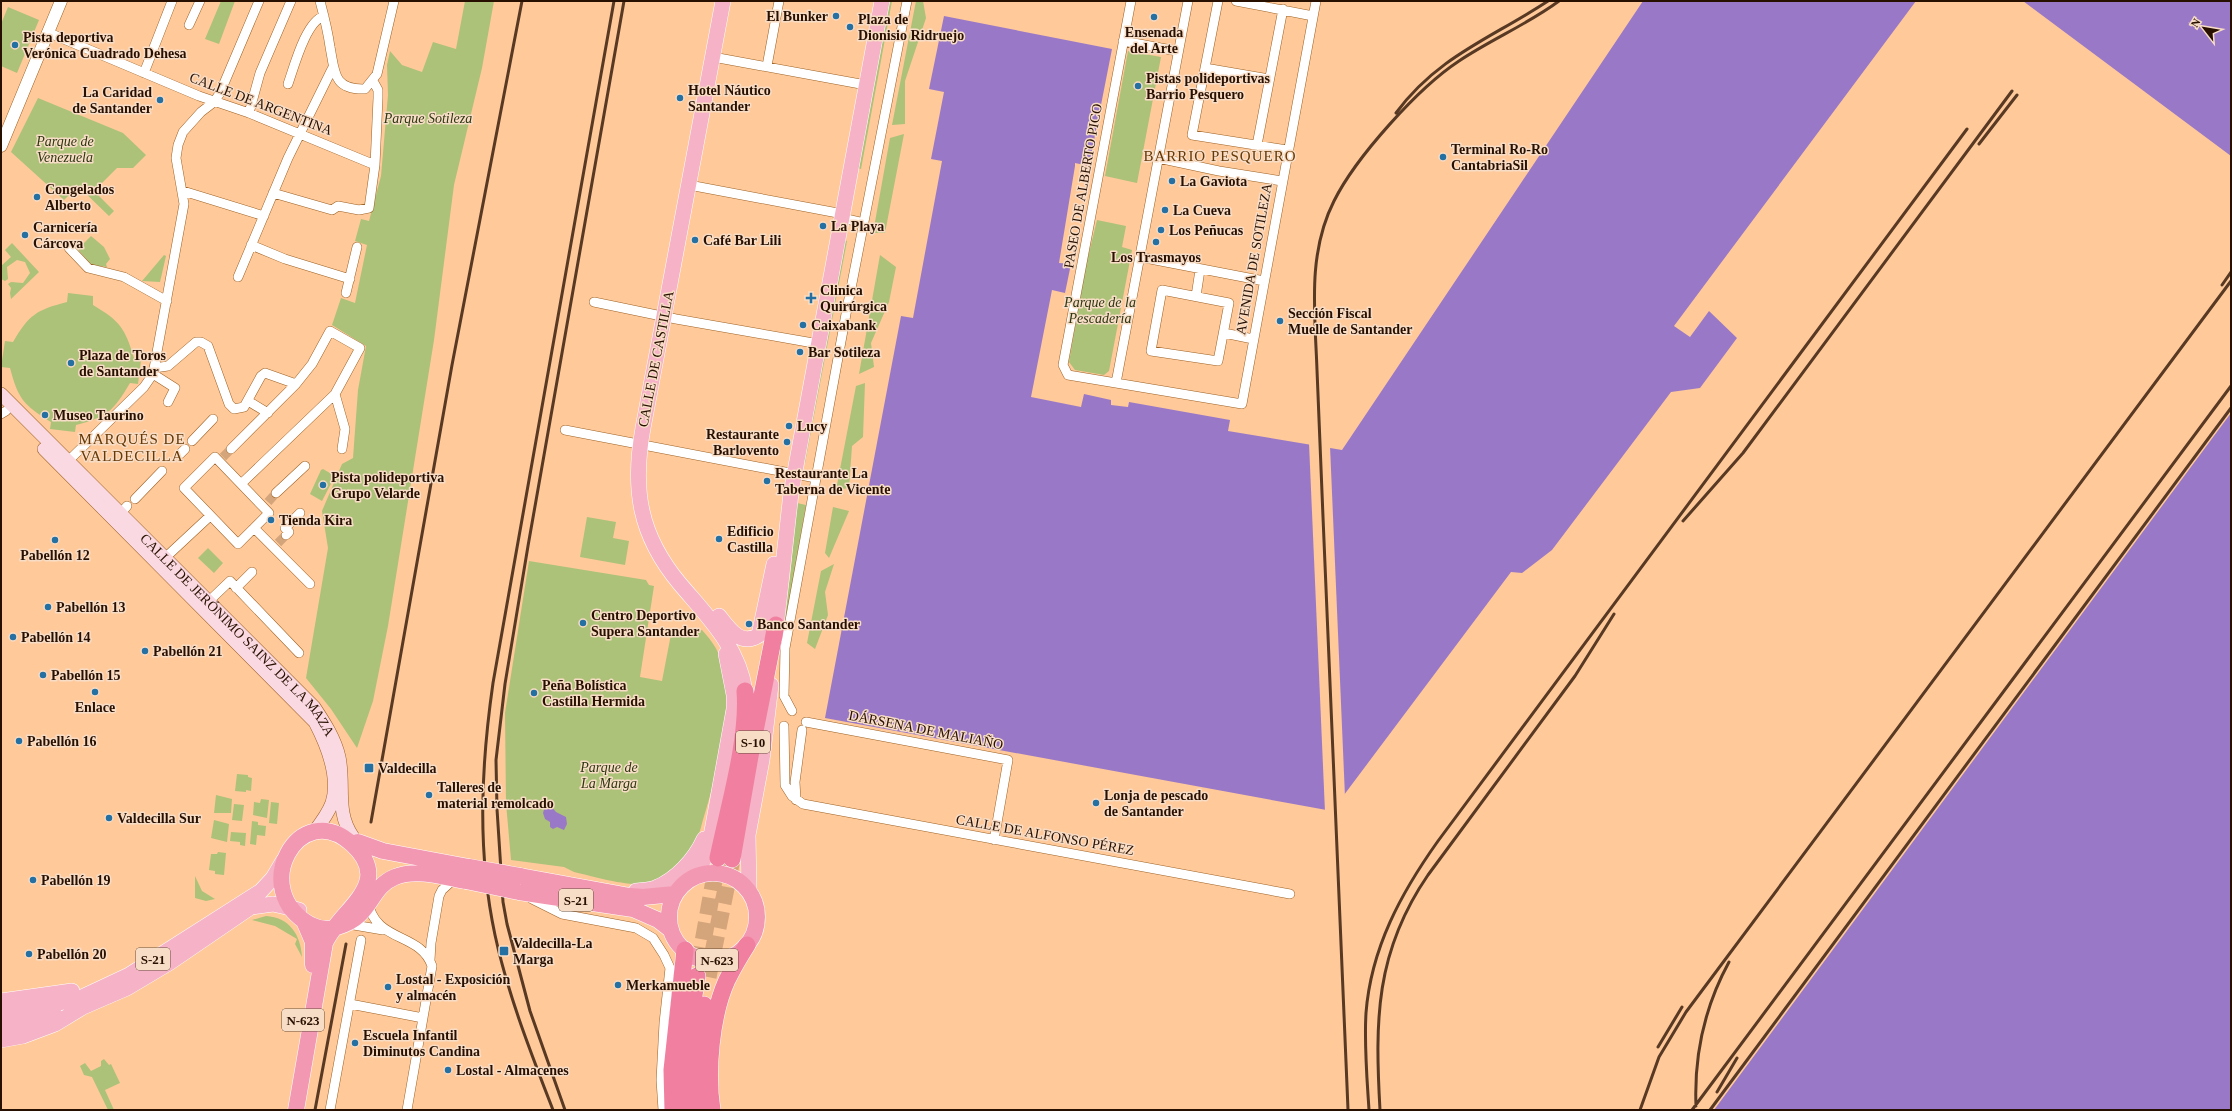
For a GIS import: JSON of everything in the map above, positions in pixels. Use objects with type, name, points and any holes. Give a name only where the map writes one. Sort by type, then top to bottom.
[{"type":"highway","name":"S-10","points":[[745,691],[745,717],[725,859],[750,756],[776,625]]},
{"type":"highway","name":"S-21","points":[[311,830],[292,857],[286,877],[294,900],[303,918],[317,928],[341,924],[356,912],[370,897],[378,879],[400,870],[438,872],[519,892],[633,909],[658,920],[671,930]]},
{"type":"highway","name":"S-21","points":[[280,860],[311,830],[324,830],[357,841],[374,849],[442,862],[459,876],[520,876],[643,897],[676,894]]},
{"type":"highway","name":"S-21","points":[[341,924],[362,896],[367,879],[364,861],[357,841]]},
{"type":"highway","points":[[357,841],[372,867],[370,897]]},
{"type":"highway","points":[[280,860],[281,885],[285,898],[303,918]]},
{"type":"highway","name":"N-623","points":[[671,930],[677,941],[685,950],[697,957],[717,960],[736,954],[747,945],[753,934],[757,923],[757,910],[749,890],[737,879],[724,874],[711,872],[698,875]]},
{"type":"highway","points":[[671,930],[670,911],[676,894],[685,883],[698,875]]},
{"type":"highway","name":"N-623","points":[[287,1110],[314,960],[314,948],[303,918]]},
{"type":"highway","name":"N-623","points":[[296,1110],[313,1015],[329,945],[341,924]]},
{"type":"highway","points":[[712,1110],[710,1098],[711,1051],[718,1008],[727,981],[747,945]]},
{"type":"highway","points":[[672,1110],[674,1044],[685,950]]},
{"type":"highway","points":[[686,1110],[686,1046],[702,976],[696,1063],[698,1110]]},
{"type":"highway","points":[[664,1110],[672,1090]]},
{"type":"main road","name":"CALLE DE CASTILLA","points":[[723,1],[640,444],[637,474],[640,504],[645,523],[658,551],[669,571],[703,609],[722,635],[740,666],[745,691]]},
{"type":"main road","points":[[749,890],[748,835],[769,705],[776,625],[791,497],[842,216],[860,84],[882,1]]},
{"type":"main road","name":"CALLE DE JERÓNIMO SAINZ DE LA MAZA","points":[[1,394],[65,464],[307,713],[324,740],[334,783],[332,802],[311,830]]},
{"type":"main road","name":"CALLE DE JERÓNIMO SAINZ DE LA MAZA","points":[[3,410],[65,464],[124,510],[166,558],[314,707],[334,742],[339,757],[341,808],[347,826],[357,841]]},
{"type":"main road","points":[[658,551],[701,596],[735,635],[745,640],[752,639],[759,635],[762,625],[775,558],[791,497]]},
{"type":"main road","points":[[698,875],[710,842],[732,722],[734,695],[722,635]]},
{"type":"main road","points":[[616,892],[654,888],[680,871],[699,850],[716,808]]},
{"type":"main road","name":"S-21","points":[[1,1015],[82,997],[129,975],[207,923],[260,891],[273,878],[280,860]]},
{"type":"main road","name":"S-21","points":[[1,1026],[36,1020],[83,1007],[127,988],[169,963],[254,906],[273,904],[303,918]]},
{"type":"main road","name":"S-21","points":[[1,1001],[85,989],[97,989]]},
{"type":"main road","name":"S-21","points":[[1,1040],[23,1036],[55,1024],[83,1007]]},
{"type":"street","points":[[1,146],[61,1]]},
{"type":"street","points":[[144,73],[172,1]]},
{"type":"street","points":[[189,25],[200,1]]},
{"type":"street","points":[[65,464],[144,387],[154,371],[184,204],[176,158],[180,138],[201,112],[214,102],[220,93],[259,1]]},
{"type":"street","points":[[249,113],[260,73],[291,1]]},
{"type":"street","points":[[320,1],[324,16],[332,69],[337,78],[345,86],[364,89],[373,81],[381,65],[394,1]]},
{"type":"street","points":[[767,66],[779,1]]},
{"type":"street","points":[[792,711],[784,696],[785,648],[907,1]]},
{"type":"street","name":"PASEO DE ALBERTO PICO","points":[[1116,383],[1068,375],[1064,365],[1064,359],[1131,1]]},
{"type":"street","points":[[1116,383],[1188,1]]},
{"type":"street","points":[[1218,1],[1192,135],[1287,150]]},
{"type":"street","points":[[1236,1],[1314,16]]},
{"type":"street","name":"AVENIDA DE SOTILEZA","points":[[1116,383],[1242,404],[1287,150],[1316,1]]},
{"type":"street","points":[[1257,145],[1283,9]]},
{"type":"street","points":[[288,84],[311,27],[318,18],[324,16]]},
{"type":"street","name":"CALLE DE ARGENTINA","points":[[47,32],[214,102],[249,113],[376,165]]},
{"type":"street","points":[[1123,40],[1178,51]]},
{"type":"street","points":[[713,57],[860,84]]},
{"type":"street","points":[[1205,68],[1270,79]]},
{"type":"street","points":[[238,277],[273,193],[332,69]]},
{"type":"street","points":[[273,193],[332,210],[338,206],[359,210],[369,208],[371,204],[376,165],[378,90],[373,81]]},
{"type":"street","points":[[1,129],[9,124],[14,116]]},
{"type":"street","points":[[1158,158],[1219,171],[1282,181]]},
{"type":"street","points":[[689,185],[842,216],[864,223]]},
{"type":"street","points":[[182,191],[264,216]]},
{"type":"street","points":[[251,245],[285,259],[350,279]]},
{"type":"street","points":[[346,294],[358,247]]},
{"type":"street","points":[[69,248],[88,268],[124,277],[167,301]]},
{"type":"street","points":[[1140,257],[1200,270],[1264,281]]},
{"type":"street","points":[[1196,296],[1200,270]]},
{"type":"street","points":[[1162,290],[1196,296],[1229,303],[1218,361],[1151,351],[1162,290]]},
{"type":"street","points":[[594,302],[664,317],[818,344]]},
{"type":"street","points":[[231,449],[296,384],[312,364],[330,331],[360,348],[335,394],[241,484]]},
{"type":"street","points":[[1224,333],[1254,340]]},
{"type":"street","points":[[154,371],[168,366],[196,342],[204,342],[208,346],[229,404],[237,410],[244,407],[261,376],[265,373],[296,384]]},
{"type":"street","points":[[154,371],[175,388],[168,402]]},
{"type":"street","points":[[335,394],[345,429],[342,448]]},
{"type":"street","points":[[248,401],[268,412]]},
{"type":"street","points":[[192,441],[213,418]]},
{"type":"street","points":[[565,430],[816,478]]},
{"type":"street","points":[[215,457],[221,459],[241,484],[266,505],[269,513],[238,544],[184,488],[215,457]]},
{"type":"street","points":[[276,494],[305,466]]},
{"type":"street","points":[[135,499],[162,471]]},
{"type":"street","points":[[286,535],[290,532],[285,528],[300,513]]},
{"type":"street","points":[[166,558],[210,516]]},
{"type":"street","points":[[254,528],[276,545],[310,584]]},
{"type":"street","points":[[236,588],[252,572]]},
{"type":"street","points":[[209,602],[230,582],[298,653]]},
{"type":"street","name":"DÁRSENA DE MALIAÑO","points":[[806,722],[1008,760],[994,840]]},
{"type":"street","points":[[784,726],[784,785],[787,791],[796,800]]},
{"type":"street","points":[[796,800],[796,782],[802,730]]},
{"type":"street","name":"CALLE DE ALFONSO PÉREZ","points":[[796,800],[814,807],[1290,894]]},
{"type":"street","points":[[382,928],[375,912],[375,905],[379,896],[388,886],[407,878],[434,880],[459,876]]},
{"type":"street","points":[[407,1110],[432,974],[430,960],[431,943],[439,896],[442,890],[459,876]]},
{"type":"street","points":[[519,892],[562,914],[620,924],[644,932],[653,938],[670,968],[661,1080],[664,1110]]},
{"type":"street","points":[[370,897],[382,928]]},
{"type":"street","points":[[341,924],[382,928],[420,948],[430,960]]},
{"type":"street","points":[[330,1110],[361,940]]},
{"type":"street","points":[[350,1004],[423,1018]]},
{"type":"green space","points":[[221,1],[235,1],[219,44],[205,39]]},
{"type":"green space","name":"Parque Sotileza","points":[[465,1],[494,1],[482,68],[454,185],[434,340],[388,626],[373,701],[357,748],[331,709],[306,678],[328,548],[322,511],[342,464],[353,458],[358,390],[366,346],[332,325],[341,298],[355,303],[367,245],[355,241],[361,219],[369,221],[381,176],[388,95],[387,65],[390,51],[402,65],[422,72],[433,42],[456,49]]},
{"type":"green space","points":[[889,1],[892,1],[861,169],[858,168]]},
{"type":"green space","points":[[916,1],[923,1],[926,18],[905,81],[905,124],[892,125]]},
{"type":"green space","name":"Pista deportiva Verónica Cuadrado Dehesa","points":[[8,7],[39,20],[17,73],[1,66],[1,24]]},
{"type":"green space","points":[[1128,51],[1161,57],[1137,183],[1105,176]]},
{"type":"green space","name":"Parque de Venezuela","points":[[38,98],[123,133],[146,155],[133,168],[117,168],[94,191],[114,211],[109,216],[78,186],[64,200],[11,152]]},
{"type":"green space","points":[[904,134],[885,233],[873,233],[890,138]]},
{"type":"green space","name":"Parque de la Pescadería","points":[[1097,220],[1126,226],[1122,247],[1132,250],[1109,371],[1104,375],[1075,370],[1069,362],[1086,265]]},
{"type":"green space","points":[[91,236],[104,247],[110,259],[106,264],[107,267],[92,265],[79,251],[79,248]]},
{"type":"green space","points":[[845,240],[847,241],[805,463],[803,462]]},
{"type":"green space","points":[[12,243],[39,272],[11,299],[11,288],[8,284],[11,282],[23,283],[30,273],[25,262],[17,260],[7,267],[8,279],[5,281],[1,279],[1,266],[11,257],[5,250]]},
{"type":"green space","points":[[164,255],[166,256],[160,282],[142,281]]},
{"type":"green space","points":[[880,255],[896,267],[889,302],[871,343],[874,367],[859,374]]},
{"type":"green space","name":"Plaza de Toros de Santander","points":[[68,293],[93,296],[93,305],[110,316],[120,326],[128,339],[134,358],[141,360],[138,384],[130,383],[119,400],[109,411],[96,419],[76,425],[75,432],[50,429],[51,422],[34,411],[19,394],[10,368],[1,367],[5,341],[13,342],[24,325],[34,315],[48,308],[67,302]]},
{"type":"green space","points":[[865,383],[863,437],[852,446],[849,488],[836,490],[856,386]]},
{"type":"green space","name":"Pista polideportiva Grupo Velarde","points":[[323,469],[335,476],[322,501],[310,494],[321,470]]},
{"type":"green space","points":[[797,503],[806,505],[782,643],[779,643],[790,577]]},
{"type":"green space","points":[[833,507],[849,511],[829,558],[825,553]]},
{"type":"green space","points":[[587,517],[616,522],[613,538],[629,541],[625,565],[580,557]]},
{"type":"green space","points":[[208,548],[223,563],[214,573],[198,558]]},
{"type":"green space","name":"Parque de La Marga","points":[[529,561],[646,580],[649,585],[654,586],[640,677],[662,681],[672,629],[690,634],[702,630],[718,652],[724,674],[726,693],[724,734],[700,831],[696,842],[683,860],[664,875],[651,882],[643,884],[624,883],[574,872],[564,867],[511,860],[506,803],[505,713]]},
{"type":"green space","points":[[834,564],[825,592],[828,615],[815,649],[807,643],[821,571]]},
{"type":"green space","points":[[237,774],[248,775],[248,777],[252,778],[251,791],[235,791]]},
{"type":"green space","points":[[216,795],[232,799],[231,813],[214,813]]},
{"type":"green space","points":[[261,799],[269,800],[267,818],[253,815],[254,802],[260,803]]},
{"type":"green space","points":[[271,802],[279,803],[277,824],[269,823]]},
{"type":"green space","points":[[234,804],[244,805],[242,821],[232,820]]},
{"type":"green space","points":[[214,820],[229,824],[227,842],[211,838]]},
{"type":"green space","points":[[252,821],[258,822],[258,825],[266,826],[265,836],[257,835],[256,845],[250,844]]},
{"type":"green space","points":[[231,832],[246,833],[245,846],[240,845],[240,842],[230,841]]},
{"type":"green space","points":[[218,852],[226,853],[224,875],[215,874],[215,871],[209,870],[211,854],[217,854]]},
{"type":"green space","points":[[195,876],[202,891],[215,899],[206,901],[195,898]]},
{"type":"green space","points":[[266,916],[281,920],[292,929],[299,941],[302,957],[295,944],[297,939],[275,926],[252,920]]},
{"type":"green space","points":[[104,1059],[109,1065],[111,1064],[120,1083],[105,1090],[114,1110],[108,1110],[92,1077],[84,1075],[80,1066],[85,1063],[91,1071],[101,1066],[101,1061]]},
{"type":"shaded area","points":[[1643,1],[1916,1],[1674,326],[1690,337],[1709,311],[1737,338],[1700,388],[1671,392],[1552,550],[1522,573],[1511,572],[1332,811],[825,718],[901,316],[913,318],[942,161],[931,159],[944,92],[929,89],[944,16],[1112,49],[1089,166],[1075,163],[1059,263],[1071,264],[1065,293],[1052,290],[1031,397],[1081,407],[1084,394],[1111,400],[1111,405],[1128,407],[1129,402],[1230,420],[1228,431],[1342,450]]},
{"type":"shaded area","points":[[2023,1],[2231,1],[2231,156]]},
{"type":"shaded area","points":[[2231,413],[2231,1110],[1714,1110]]},
{"type":"shaded area","points":[[545,806],[551,806],[556,812],[566,817],[567,824],[564,830],[557,827],[553,829],[550,827],[550,822],[545,819],[543,813]]},
{"type":"pier","points":[[1309,443],[1330,446],[1345,797],[1332,813],[1325,812]]},
{"type":"tunnel","points":[[223,457],[231,449]]},
{"type":"tunnel","points":[[268,502],[276,493]]},
{"type":"tunnel","points":[[278,543],[286,535]]},
{"type":"tunnel","points":[[699,964],[718,858]]},
{"type":"tunnel","points":[[708,977],[732,859]]},
{"type":"railway","points":[[371,822],[452,365],[522,1]]},
{"type":"railway","points":[[553,1110],[513,1002],[495,935],[485,872],[483,840],[484,778],[493,683],[614,1]]},
{"type":"railway","points":[[565,1110],[530,1011],[507,924],[503,902],[497,809],[496,760],[505,684],[528,546],[624,1]]},
{"type":"railway","points":[[1396,113],[1412,93],[1448,62],[1548,1]]},
{"type":"railway","points":[[1348,1110],[1314,305],[1316,263],[1325,221],[1334,201],[1357,164],[1389,125],[1425,88],[1459,61],[1535,17],[1559,1]]},
{"type":"railway","points":[[1683,521],[1743,453],[2012,91]]},
{"type":"railway","points":[[1979,144],[2017,95]]},
{"type":"railway","points":[[1369,1110],[1365,1037],[1369,989],[1374,966],[1390,922],[1400,901],[1424,861],[1967,129]]},
{"type":"railway","points":[[2222,285],[2231,272]]},
{"type":"railway","points":[[1640,1110],[1659,1057],[1686,1012],[2231,281]]},
{"type":"railway","points":[[1692,1110],[2231,386]]},
{"type":"railway","points":[[1710,1110],[2231,408]]},
{"type":"railway","points":[[1380,1110],[1378,1078],[1379,1017],[1382,988],[1388,960],[1397,932],[1428,875],[1575,676],[1614,614]]},
{"type":"railway","points":[[315,1110],[346,944]]},
{"type":"railway","points":[[1696,1106],[1699,1050],[1707,1014],[1713,996],[1729,962]]},
{"type":"railway","points":[[1658,1047],[1682,1007]]},
{"type":"railway","points":[[1717,1092],[1737,1058]]},
{"type":"place","name":"El Bunker","points":[[836,16]]},
{"type":"place","name":"Ensenada del Arte","points":[[1154,17]]},
{"type":"place","name":"Plaza de Dionisio Ridruejo","points":[[850,27]]},
{"type":"place","name":"Pista deportiva Verónica Cuadrado Dehesa","points":[[15,45]]},
{"type":"place","name":"Pistas polideportivas Barrio Pesquero","points":[[1138,86]]},
{"type":"place","name":"Hotel Náutico Santander","points":[[680,98]]},
{"type":"place","name":"La Caridad de Santander","points":[[160,100]]},
{"type":"place","name":"Terminal Ro-Ro CantabriaSil","points":[[1443,157]]},
{"type":"place","name":"La Gaviota","points":[[1172,181]]},
{"type":"place","name":"Congelados Alberto","points":[[37,197]]},
{"type":"place","name":"La Cueva","points":[[1165,210]]},
{"type":"place","name":"La Playa","points":[[823,226]]},
{"type":"place","name":"Los Peñucas","points":[[1161,230]]},
{"type":"place","name":"Carnicería Cárcova","points":[[25,235]]},
{"type":"place","name":"Café Bar Lili","points":[[695,240]]},
{"type":"place","name":"Los Trasmayos","points":[[1156,242]]},
{"type":"place","name":"Clinica Quirúrgica","points":[[811,298]]},
{"type":"place","name":"Sección Fiscal Muelle de Santander","points":[[1280,321]]},
{"type":"place","name":"Caixabank","points":[[803,325]]},
{"type":"place","name":"Bar Sotileza","points":[[800,352]]},
{"type":"place","name":"Plaza de Toros de Santander","points":[[71,363]]},
{"type":"place","name":"Museo Taurino","points":[[45,415]]},
{"type":"place","name":"Lucy","points":[[789,426]]},
{"type":"place","name":"Restaurante Barlovento","points":[[787,442]]},
{"type":"place","name":"Restaurante La Taberna de Vicente","points":[[767,481]]},
{"type":"place","name":"Pista polideportiva Grupo Velarde","points":[[323,485]]},
{"type":"place","name":"Tienda Kira","points":[[271,520]]},
{"type":"place","name":"Edificio Castilla","points":[[719,539]]},
{"type":"place","name":"Pabellón 12","points":[[55,540]]},
{"type":"place","name":"Pabellón 13","points":[[48,607]]},
{"type":"place","name":"Centro Deportivo Supera Santander","points":[[583,623]]},
{"type":"place","name":"Banco Santander","points":[[749,624]]},
{"type":"place","name":"Pabellón 14","points":[[13,637]]},
{"type":"place","name":"Pabellón 21","points":[[145,651]]},
{"type":"place","name":"Pabellón 15","points":[[43,675]]},
{"type":"place","name":"Enlace","points":[[95,692]]},
{"type":"place","name":"Peña Bolística Castilla Hermida","points":[[534,693]]},
{"type":"place","name":"Pabellón 16","points":[[19,741]]},
{"type":"place","name":"Valdecilla","points":[[369,768]]},
{"type":"place","name":"Talleres de material remolcado","points":[[429,795]]},
{"type":"place","name":"Lonja de pescado de Santander","points":[[1096,803]]},
{"type":"place","name":"Valdecilla Sur","points":[[109,818]]},
{"type":"place","name":"Pabellón 19","points":[[33,880]]},
{"type":"place","name":"Valdecilla-La Marga","points":[[504,951]]},
{"type":"place","name":"Pabellón 20","points":[[29,954]]},
{"type":"place","name":"Merkamueble","points":[[618,985]]},
{"type":"place","name":"Lostal - Exposición y almacén","points":[[388,987]]},
{"type":"place","name":"Escuela Infantil Diminutos Candina","points":[[355,1043]]},
{"type":"place","name":"Lostal - Almacenes","points":[[448,1070]]},
{"type":"district","name":"BARRIO PESQUERO","points":[[1220,156]]},
{"type":"district","name":"MARQUÉS DE VALDECILLA","points":[[132,448]]}]
